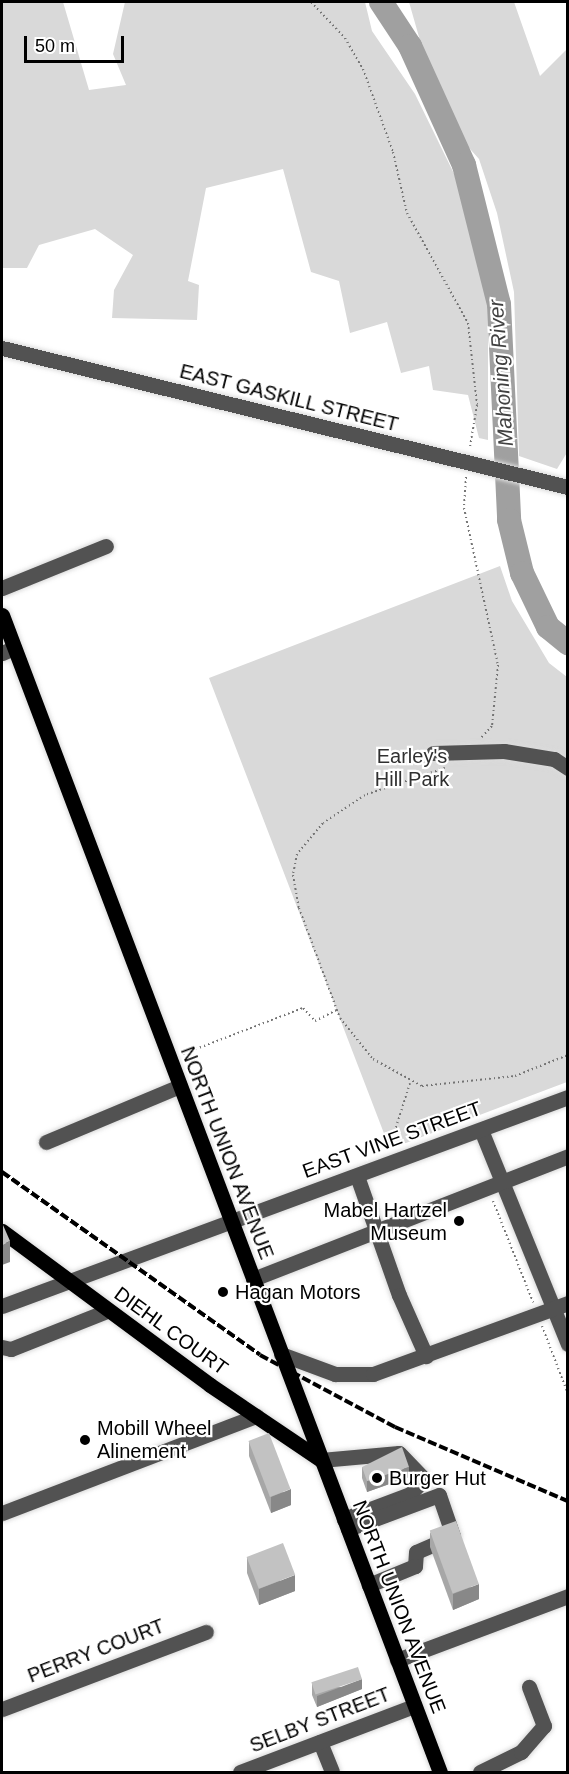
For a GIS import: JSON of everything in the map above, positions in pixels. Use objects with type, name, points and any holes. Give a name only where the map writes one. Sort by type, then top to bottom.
[{"type":"main road","name":"NORTH UNION AVENUE","points":[[2,615],[8,651],[180,1086],[440,1773]]},
{"type":"main road","name":"DIEHL COURT","points":[[2,1231],[66,1282],[321,1460]]},
{"type":"street","name":"EAST GASKILL STREET","points":[[2,348],[567,487]]},
{"type":"street","points":[[2,588],[106,546]]},
{"type":"street","points":[[433,753],[504,751],[554,759],[567,768]]},
{"type":"street","points":[[46,1142],[180,1086]]},
{"type":"street","name":"EAST VINE STREET","points":[[2,1306],[567,1097]]},
{"type":"street","points":[[481,1130],[561,1306],[567,1344]]},
{"type":"street","points":[[253,1279],[567,1156]]},
{"type":"street","points":[[357,1176],[379,1229],[399,1295],[426,1356]]},
{"type":"street","points":[[281,1354],[352,1376],[426,1356],[561,1306]]},
{"type":"street","points":[[2,1347],[11,1349],[107,1311]]},
{"type":"street","points":[[2,1513],[256,1416]]},
{"type":"street","points":[[321,1460],[399,1453],[420,1472],[423,1485],[346,1524]]},
{"type":"street","points":[[346,1524],[439,1495],[453,1536],[416,1552],[415,1566],[369,1585]]},
{"type":"street","points":[[397,1660],[567,1596]]},
{"type":"street","name":"PERRY COURT","points":[[2,1709],[206,1632]]},
{"type":"street","points":[[480,1773],[521,1752],[544,1726],[529,1687]]},
{"type":"street","name":"SELBY STREET","points":[[250,1771],[414,1706]]},
{"type":"street","points":[[320,1742],[332,1773]]},
{"type":"path","points":[[310,2],[345,38],[363,69],[393,152],[407,213],[468,323],[477,405],[464,508],[493,632],[498,683],[492,726],[470,752]]},
{"type":"path","points":[[450,766],[365,795],[323,823],[297,854],[293,875],[299,908],[337,1010],[354,1042],[410,1082],[464,1085],[515,1076],[567,1055]]},
{"type":"path","points":[[169,1059],[303,1008],[315,1021],[337,1010]]},
{"type":"path","points":[[384,1166],[410,1082]]},
{"type":"path","points":[[488,1187],[567,1394]]},
{"type":"green space","points":[[2,2],[63,2],[89,90],[126,85],[113,54],[125,2],[365,2],[372,31],[415,94],[463,192],[488,285],[488,440],[479,438],[468,395],[433,390],[429,366],[401,373],[387,322],[350,333],[339,281],[311,272],[283,169],[206,188],[188,281],[199,285],[197,320],[112,318],[114,290],[133,255],[95,229],[39,245],[27,268],[2,268]]},
{"type":"green space","points":[[409,2],[514,2],[540,76],[567,49],[568,451],[557,469],[519,456],[514,292],[497,213],[479,159],[462,140],[425,58]]},
{"type":"green space","name":"Earley's Hill Park","points":[[500,566],[512,601],[549,663],[567,677],[567,1082],[390,1149],[209,678]]},
{"type":"building","points":[[2,1226],[10,1241],[2,1245]]},
{"type":"building","points":[[269,1433],[291,1489],[270,1497],[248,1441]]},
{"type":"building","points":[[402,1447],[409,1467],[367,1481],[362,1467]]},
{"type":"building","points":[[456,1521],[479,1584],[453,1594],[430,1531]]},
{"type":"building","points":[[283,1543],[295,1575],[259,1589],[247,1557]]},
{"type":"building","points":[[358,1667],[362,1679],[315,1695],[311,1682]]},
{"type":"waterway","name":"Mahoning River","points":[[381,2],[410,46],[464,165],[499,304],[509,520],[522,573],[548,627],[568,643]]},
{"type":"railway","points":[[2,1172],[260,1355],[395,1427],[568,1501]]},
{"type":"place","name":"Mabel Hartzel Museum","points":[[459,1221]]},
{"type":"place","name":"Hagan Motors","points":[[223,1292]]},
{"type":"place","name":"Mobill Wheel Alinement","points":[[85,1440]]},
{"type":"place","name":"Burger Hut","points":[[377,1478]]}]
